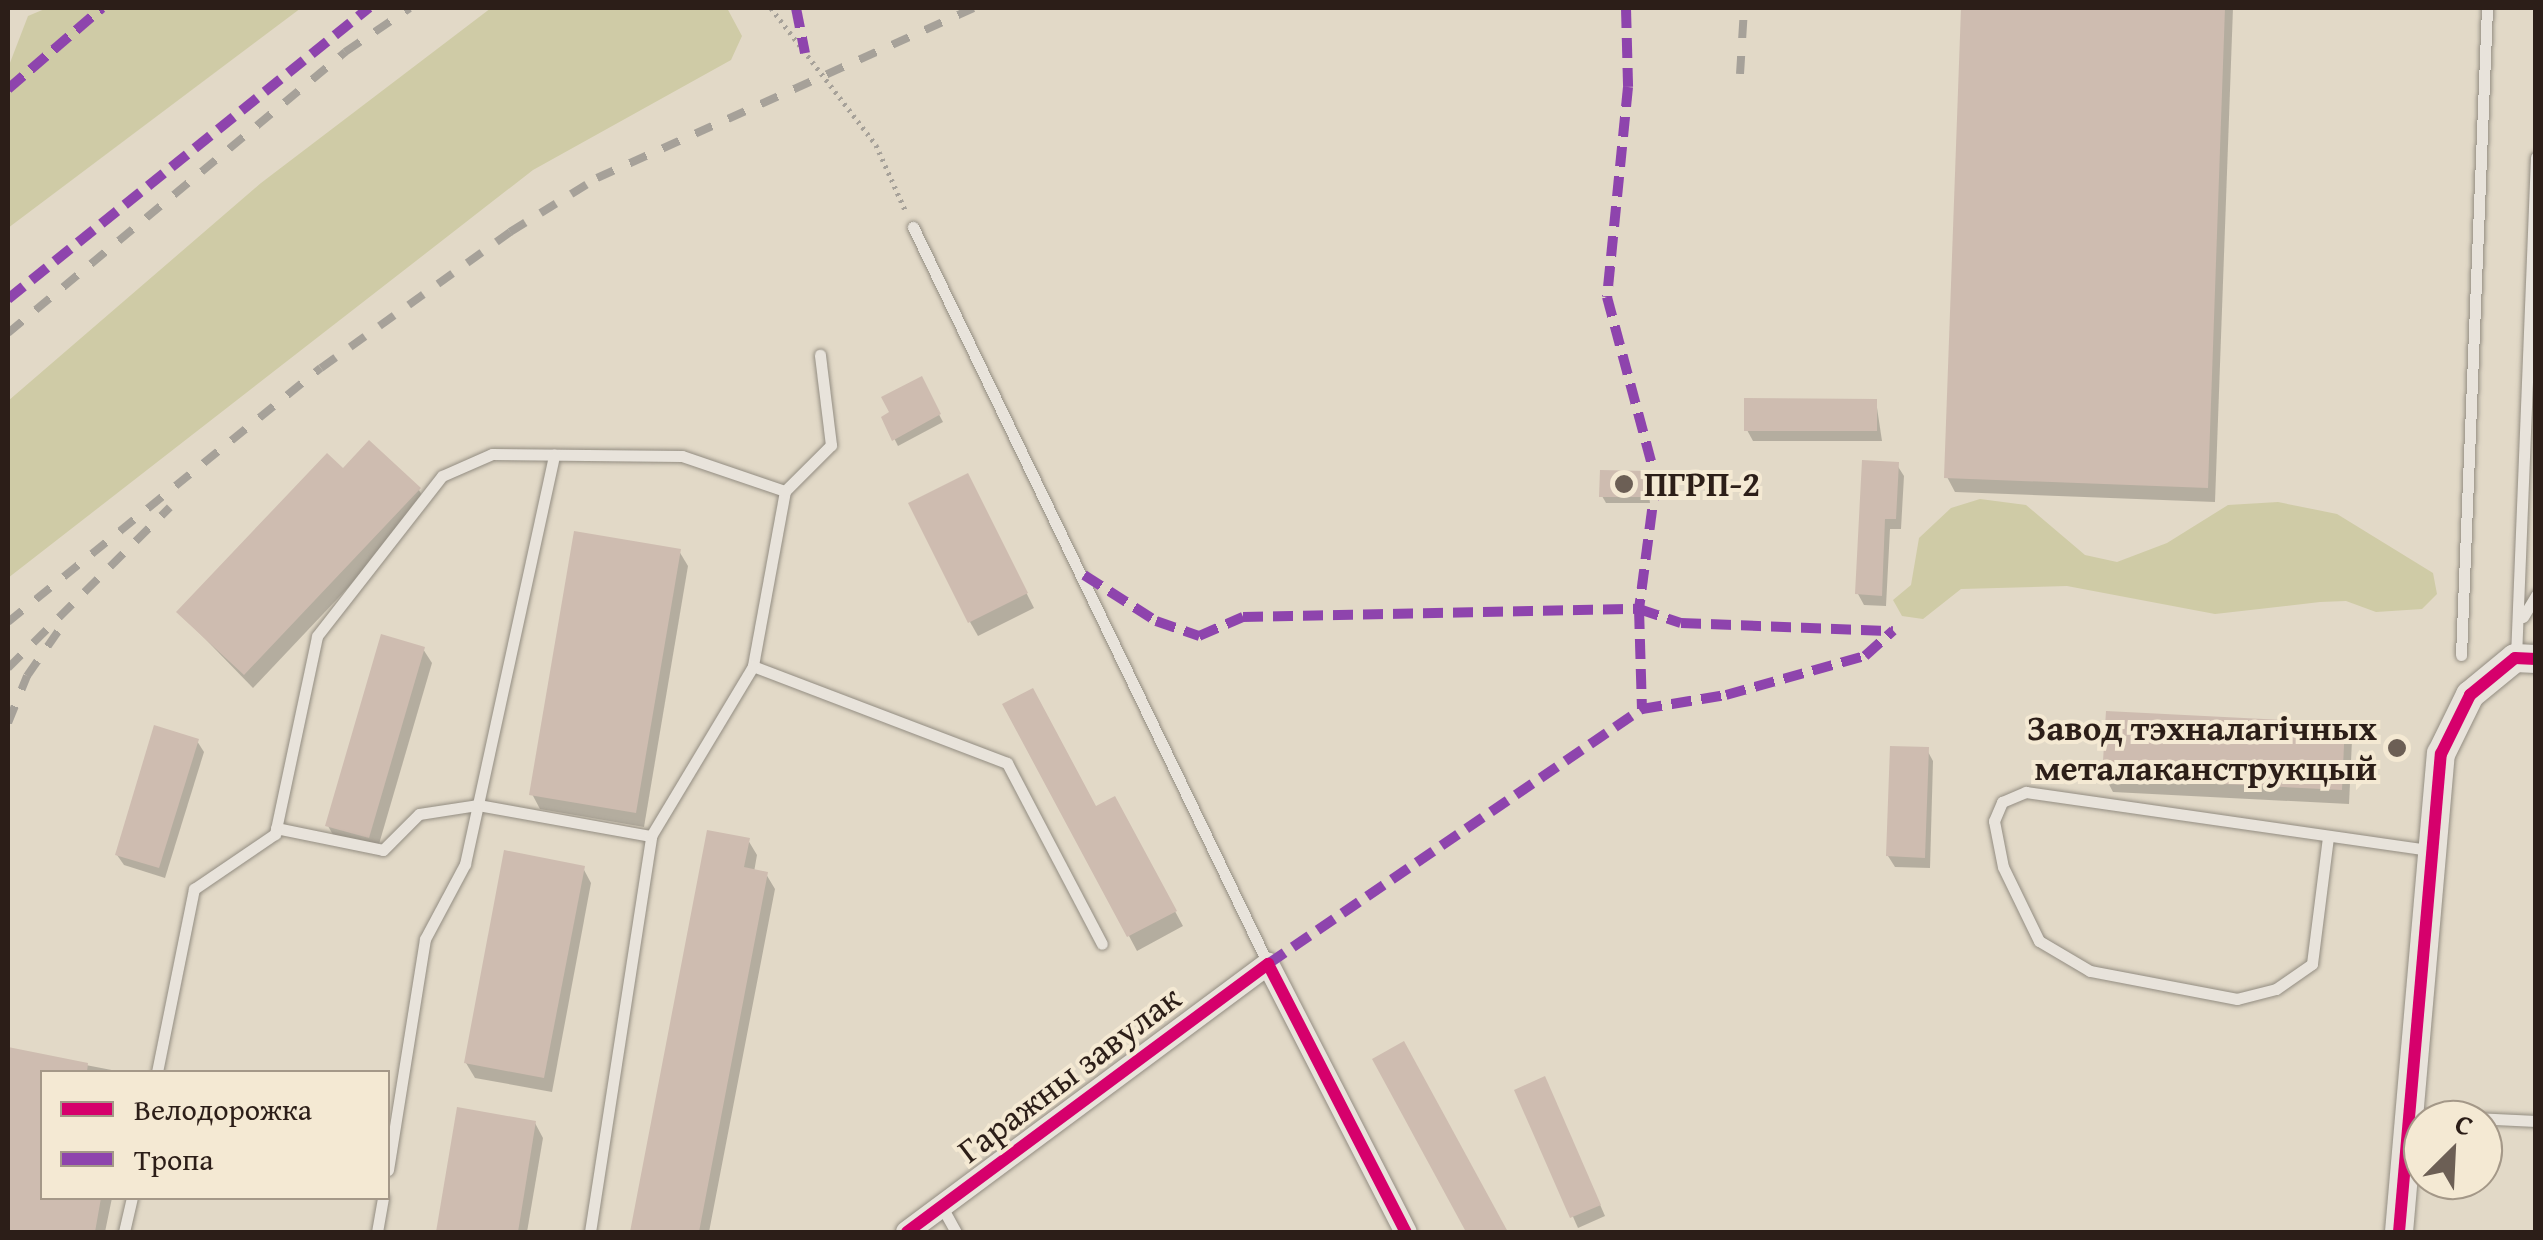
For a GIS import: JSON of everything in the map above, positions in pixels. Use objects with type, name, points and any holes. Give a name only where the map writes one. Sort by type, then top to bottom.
[{"type":"street","points":[[2413,1100],[2442,754],[2470,695],[2526,659]]},
{"type":"street","name":"Гаражны завулак","points":[[907,1232],[1268,964]]},
{"type":"street","points":[[1268,964],[1406,1232]]},
{"type":"street","points":[[2399,1232],[2403,1196]]},
{"type":"lane","points":[[2461,655],[2487,8]]},
{"type":"lane","points":[[2526,659],[2521,621],[2536,156]]},
{"type":"lane","points":[[913,226],[1268,964]]},
{"type":"lane","points":[[590,1232],[651,836],[753,666],[785,491],[831,444],[820,355]]},
{"type":"lane","points":[[157,1070],[194,889],[276,828],[317,636],[442,476],[492,454],[682,456],[785,491]]},
{"type":"lane","points":[[390,1158],[425,939],[465,864],[554,455]]},
{"type":"lane","points":[[2521,621],[2536,595]]},
{"type":"lane","points":[[753,666],[1007,763],[1102,944]]},
{"type":"lane","points":[[2328,838],[2312,964],[2276,989],[2237,999],[2090,970],[2039,941],[2003,868],[1994,821],[2002,802],[2026,792],[2433,851]]},
{"type":"lane","points":[[276,828],[384,850],[419,814],[478,805],[651,836]]},
{"type":"lane","points":[[2503,1120],[2536,1121]]},
{"type":"lane","points":[[124,1232],[132,1200]]},
{"type":"lane","points":[[377,1232],[383,1200]]},
{"type":"lane","points":[[942,1206],[956,1232]]},
{"type":"path","points":[[771,8],[876,145],[913,226]]},
{"type":"shaded area","points":[[47,8],[301,8],[8,228],[8,68],[28,16]]},
{"type":"shaded area","points":[[491,8],[727,8],[742,36],[731,60],[533,170],[8,578],[8,401],[261,183]]},
{"type":"shaded area","points":[[1980,499],[2026,505],[2085,555],[2117,562],[2167,543],[2228,505],[2278,502],[2337,514],[2433,573],[2437,594],[2422,609],[2376,612],[2346,601],[2215,614],[2067,586],[1961,589],[1923,619],[1902,616],[1893,600],[1911,585],[1919,538],[1951,508]]},
{"type":"building","points":[[1961,8],[2225,8],[2208,488],[1944,478]]},
{"type":"building","points":[[922,376],[941,414],[892,441],[881,417],[889,412],[881,397]]},
{"type":"building","points":[[1744,398],[1877,399],[1877,431],[1744,431]]},
{"type":"building","points":[[369,440],[421,488],[244,675],[176,612],[327,453],[343,468]]},
{"type":"building","points":[[1862,460],[1899,462],[1896,519],[1885,519],[1882,596],[1855,594]]},
{"type":"building","name":"ПГРП-2","points":[[1600,470],[1648,471],[1647,497],[1599,497]]},
{"type":"building","points":[[968,473],[1028,593],[968,623],[908,503]]},
{"type":"building","points":[[574,531],[681,549],[636,813],[529,795]]},
{"type":"building","points":[[381,634],[425,647],[369,838],[325,826]]},
{"type":"building","points":[[1033,688],[1096,806],[1115,796],[1177,911],[1127,937],[1002,704]]},
{"type":"building","points":[[2106,711],[2345,723],[2342,790],[2102,778]]},
{"type":"building","points":[[154,725],[199,739],[159,868],[115,855]]},
{"type":"building","points":[[1890,746],[1929,747],[1925,858],[1886,856]]},
{"type":"building","points":[[707,830],[750,838],[744,867],[768,872],[699,1232],[630,1232]]},
{"type":"building","points":[[504,850],[585,866],[544,1078],[464,1063]]},
{"type":"building","points":[[1404,1041],[1508,1232],[1466,1232],[1372,1059]]},
{"type":"building","points":[[8,1047],[88,1063],[87,1070],[40,1070],[40,1200],[101,1200],[95,1232],[8,1232]]},
{"type":"building","points":[[1545,1076],[1601,1205],[1570,1218],[1514,1090]]},
{"type":"building","points":[[457,1107],[536,1121],[518,1232],[436,1232]]},
{"type":"railway","points":[[8,333],[345,52],[410,8]]},
{"type":"railway","points":[[8,622],[321,368],[510,232],[597,178],[973,8]]},
{"type":"railway","points":[[1740,74],[1744,8]]},
{"type":"railway","points":[[8,668],[170,507]]},
{"type":"railway","points":[[8,723],[27,676],[61,627]]},
{"type":"marked path","points":[[8,89],[102,8]]},
{"type":"marked path","points":[[8,299],[369,8]]},
{"type":"marked path","points":[[796,8],[805,53]]},
{"type":"marked path","points":[[1626,8],[1628,87],[1607,297],[1656,480],[1639,609],[1642,709]]},
{"type":"marked path","points":[[1084,575],[1156,621],[1199,636],[1243,617],[1639,609],[1681,623],[1893,631]]},
{"type":"marked path","points":[[1268,964],[1642,709],[1726,695],[1865,656],[1893,631]]},
{"type":"cycle path","points":[[2399,1232],[2441,754],[2470,695],[2515,658],[2536,659]]},
{"type":"cycle path","points":[[907,1232],[1268,964],[1406,1232]]},
{"type":"place","name":"ПГРП-2","points":[[1624,484]]},
{"type":"place","name":"Завод тэхналагічных металаканструкцый","points":[[2397,748]]}]
